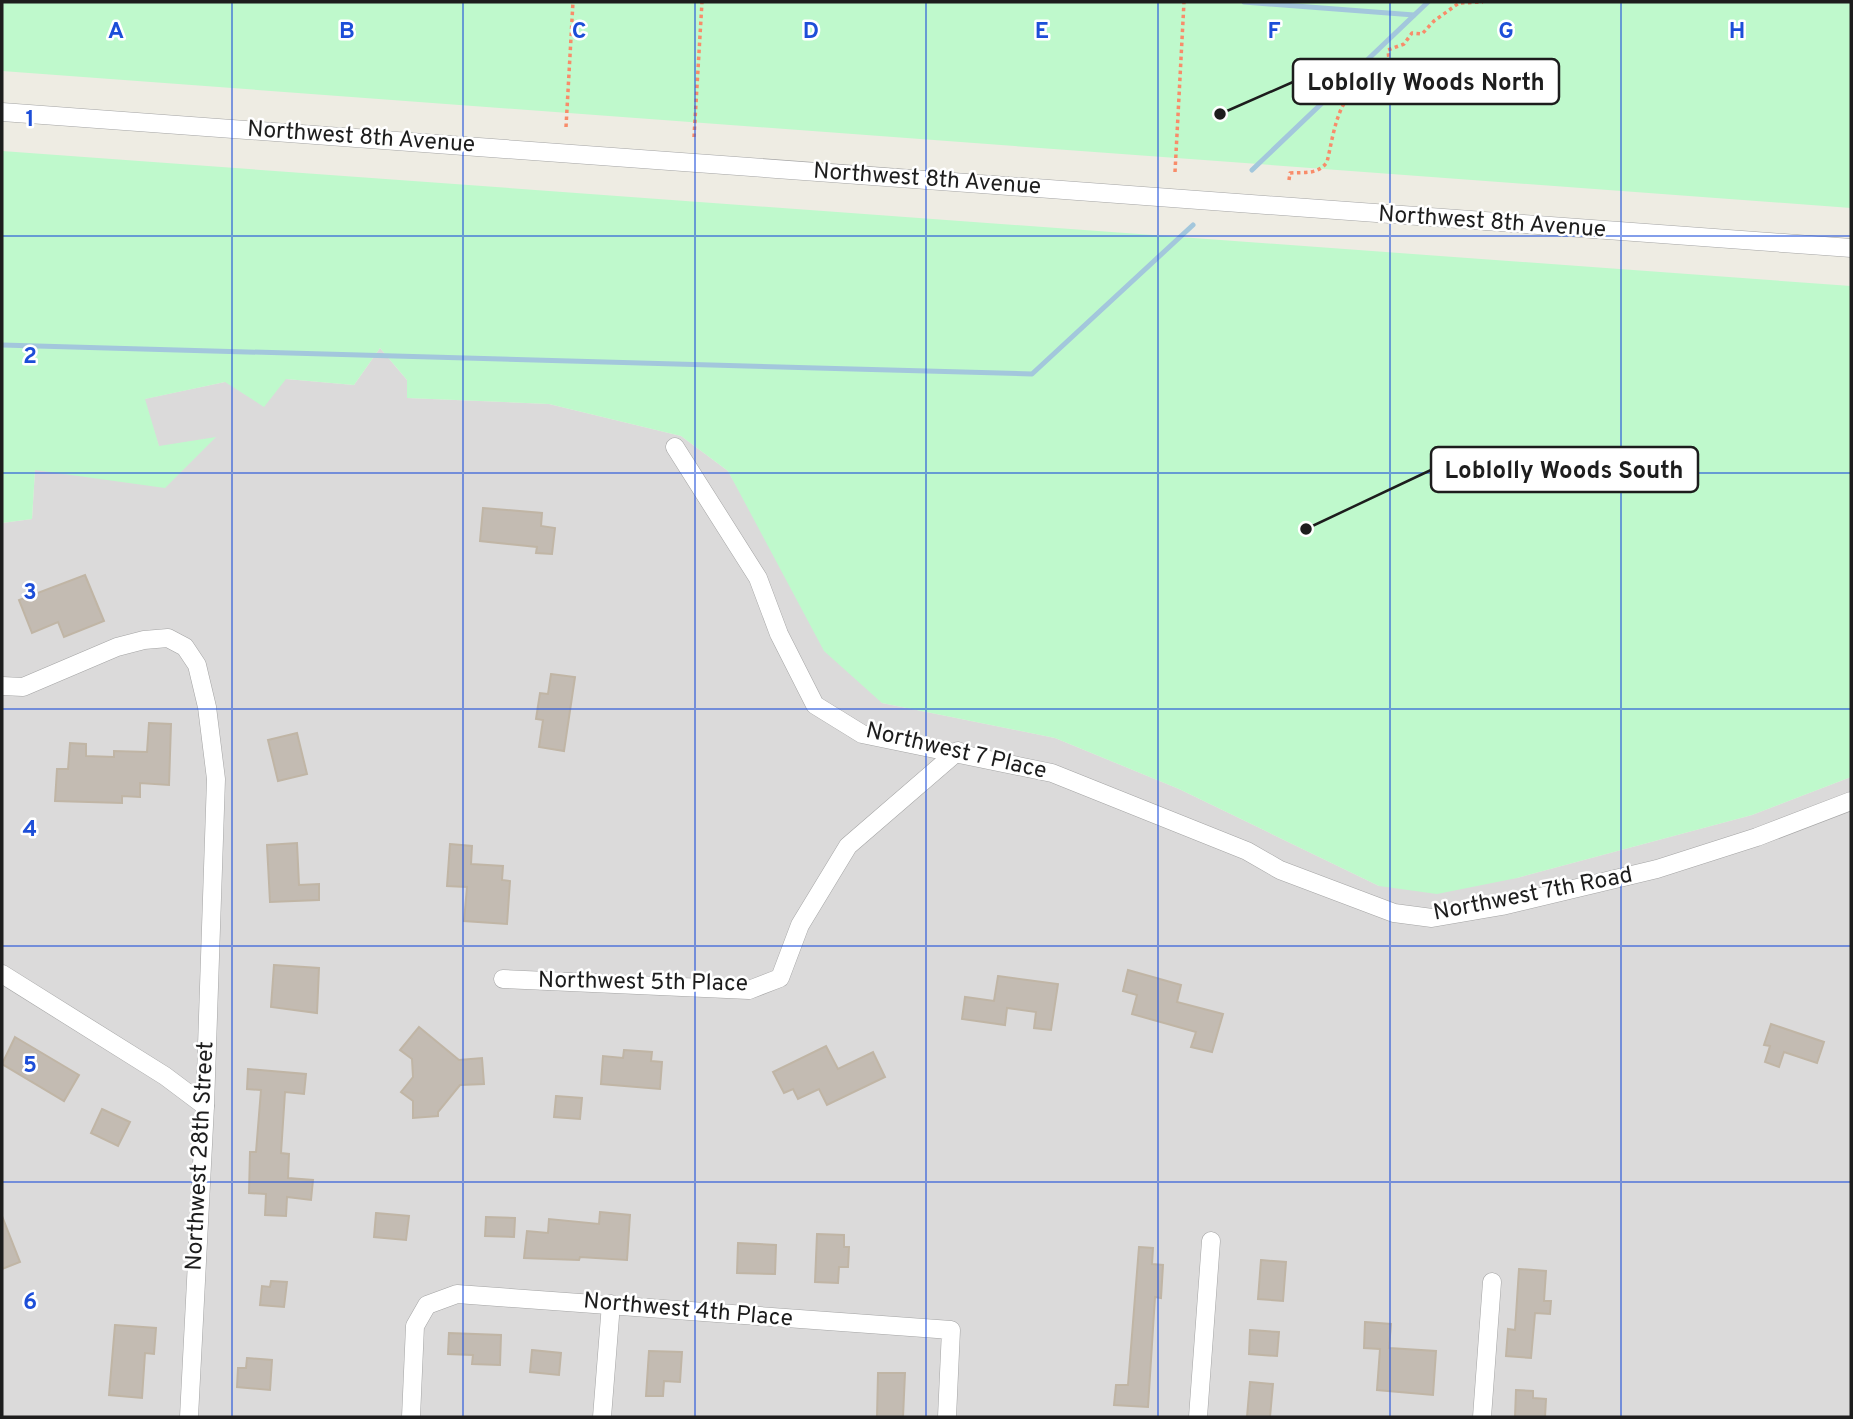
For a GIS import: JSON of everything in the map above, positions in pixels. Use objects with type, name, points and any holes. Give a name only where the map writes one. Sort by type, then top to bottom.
[{"type":"street","name":"Northwest 8th Avenue","points":[[2,112],[1851,248]]},
{"type":"street","name":"Northwest 7 Place","points":[[675,447],[758,578],[779,634],[816,705],[862,733],[958,751],[1052,773],[1179,822]]},
{"type":"street","name":"Northwest 28th Street","points":[[2,686],[23,687],[117,647],[144,639],[168,638],[185,647],[197,665],[208,707],[216,779],[210,894],[205,1106],[189,1417]]},
{"type":"street","name":"Northwest 5th Place","points":[[503,979],[749,990],[780,978],[800,925],[848,846],[958,751]]},
{"type":"street","name":"Northwest 7th Road","points":[[1179,822],[1247,851],[1280,870],[1362,902],[1394,913],[1432,918],[1502,906],[1657,869],[1757,837],[1851,801]]},
{"type":"street","points":[[2,974],[165,1076],[205,1106]]},
{"type":"street","points":[[1198,1417],[1211,1241]]},
{"type":"street","points":[[1482,1417],[1492,1282]]},
{"type":"street","name":"Northwest 4th Place","points":[[411,1417],[415,1326],[426,1305],[457,1294],[951,1329],[947,1417]]},
{"type":"street","points":[[602,1417],[611,1304]]},
{"type":"path","points":[[566,127],[573,2]]},
{"type":"path","points":[[694,137],[702,2]]},
{"type":"path","points":[[1175,172],[1184,2]]},
{"type":"path","points":[[1289,180],[1290,173],[1314,172],[1323,168],[1327,162],[1336,115],[1357,85],[1386,65],[1388,50],[1404,44],[1412,33],[1422,34],[1434,21],[1459,3],[1483,2]]},
{"type":"shaded area","points":[[380,348],[407,380],[407,398],[549,404],[681,436],[728,471],[765,536],[882,703],[1055,738],[1179,789],[1379,886],[1517,878],[1752,815],[1851,777],[1851,1417],[2,1417],[2,523],[32,519],[35,470],[214,437],[159,447],[144,399],[225,382],[286,379],[354,385]]},
{"type":"green space","points":[[2,2],[1851,2],[1851,208],[2,71]]},
{"type":"green space","points":[[2,151],[1851,286],[1851,777],[1752,815],[1517,878],[1437,894],[1379,886],[1179,789],[1055,738],[882,703],[824,651],[728,471],[681,436],[549,404],[407,398],[407,380],[380,348],[354,385],[286,379],[264,407],[225,382],[145,399],[159,446],[216,437],[165,488],[35,470],[32,519],[2,523]]},
{"type":"building","points":[[483,508],[542,513],[541,526],[555,528],[552,554],[536,553],[537,547],[480,541]]},
{"type":"building","points":[[85,575],[104,621],[64,637],[58,622],[32,633],[19,600]]},
{"type":"building","points":[[551,674],[575,677],[564,751],[539,747],[543,720],[536,719],[540,693],[548,694]]},
{"type":"building","points":[[149,723],[171,724],[169,785],[140,783],[140,797],[122,796],[122,803],[55,801],[57,769],[68,769],[70,743],[86,744],[86,756],[114,757],[114,751],[147,752]]},
{"type":"building","points":[[297,733],[307,774],[278,781],[268,740]]},
{"type":"building","points":[[297,843],[299,885],[319,884],[319,900],[270,902],[267,845]]},
{"type":"building","points":[[450,844],[472,846],[471,864],[503,866],[502,880],[510,881],[507,924],[464,921],[467,887],[447,886]]},
{"type":"building","points":[[274,965],[319,968],[317,1013],[271,1007]]},
{"type":"building","points":[[1128,970],[1181,985],[1177,1002],[1223,1014],[1212,1052],[1191,1047],[1196,1032],[1132,1014],[1137,995],[1123,991]]},
{"type":"building","points":[[998,976],[1058,984],[1051,1030],[1034,1028],[1036,1012],[1007,1008],[1005,1025],[962,1019],[965,997],[994,1001]]},
{"type":"building","points":[[1771,1024],[1824,1042],[1817,1063],[1784,1052],[1779,1067],[1765,1062],[1770,1046],[1764,1045]]},
{"type":"building","points":[[419,1027],[459,1060],[482,1058],[484,1084],[460,1085],[438,1112],[438,1116],[413,1118],[413,1101],[401,1092],[413,1077],[412,1059],[400,1050]]},
{"type":"building","points":[[15,1037],[79,1075],[64,1101],[2,1064]]},
{"type":"building","points":[[826,1046],[838,1069],[873,1052],[885,1077],[827,1105],[819,1089],[798,1099],[793,1089],[784,1093],[773,1072]]},
{"type":"building","points":[[624,1050],[652,1052],[651,1061],[662,1062],[660,1089],[601,1084],[603,1056],[623,1058]]},
{"type":"building","points":[[248,1069],[306,1074],[304,1094],[285,1092],[281,1153],[289,1154],[288,1178],[313,1180],[311,1200],[287,1197],[286,1216],[265,1215],[266,1194],[249,1193],[250,1152],[256,1152],[261,1090],[247,1089]]},
{"type":"building","points":[[556,1096],[582,1098],[580,1119],[554,1117]]},
{"type":"building","points":[[102,1109],[130,1122],[118,1146],[91,1133]]},
{"type":"building","points":[[600,1212],[630,1215],[627,1260],[524,1258],[527,1231],[548,1233],[549,1219],[599,1224]]},
{"type":"building","points":[[376,1213],[409,1216],[406,1240],[374,1237]]},
{"type":"building","points":[[2,1216],[20,1262],[2,1269]]},
{"type":"building","points":[[486,1217],[515,1218],[514,1237],[485,1236]]},
{"type":"building","points":[[817,1234],[844,1235],[844,1247],[849,1247],[848,1267],[839,1267],[838,1283],[815,1282]]},
{"type":"building","points":[[738,1243],[776,1245],[775,1274],[737,1273]]},
{"type":"building","points":[[1139,1247],[1153,1248],[1152,1264],[1163,1265],[1161,1298],[1155,1297],[1148,1407],[1114,1405],[1116,1385],[1128,1385]]},
{"type":"building","points":[[1261,1260],[1286,1262],[1283,1301],[1258,1299]]},
{"type":"building","points":[[1519,1269],[1546,1271],[1544,1301],[1551,1301],[1550,1314],[1535,1313],[1531,1358],[1506,1356],[1508,1329],[1515,1330]]},
{"type":"building","points":[[271,1281],[287,1282],[284,1307],[260,1305],[262,1286],[270,1287]]},
{"type":"building","points":[[1365,1322],[1391,1324],[1389,1348],[1436,1351],[1433,1395],[1377,1390],[1380,1349],[1364,1348]]},
{"type":"building","points":[[115,1325],[156,1328],[154,1354],[145,1353],[142,1398],[109,1395]]},
{"type":"building","points":[[1250,1330],[1279,1332],[1277,1356],[1249,1354]]},
{"type":"building","points":[[449,1333],[501,1335],[500,1365],[472,1364],[473,1355],[448,1354]]},
{"type":"building","points":[[532,1350],[561,1353],[559,1375],[530,1372]]},
{"type":"building","points":[[649,1351],[682,1352],[680,1382],[664,1381],[663,1396],[646,1396]]},
{"type":"building","points":[[247,1358],[272,1360],[270,1390],[237,1387],[238,1368],[246,1368]]},
{"type":"building","points":[[878,1373],[905,1373],[903,1417],[877,1417]]},
{"type":"building","points":[[1250,1382],[1273,1384],[1270,1417],[1247,1417]]},
{"type":"building","points":[[1516,1390],[1533,1391],[1533,1398],[1546,1399],[1545,1417],[1515,1417]]},
{"type":"waterway","points":[[1244,2],[1414,15]]},
{"type":"waterway","points":[[1252,170],[1428,2]]},
{"type":"waterway","points":[[2,345],[1032,374],[1193,225]]},
{"type":"place","name":"Loblolly Woods North","points":[[1220,114]]},
{"type":"place","name":"Loblolly Woods South","points":[[1306,529]]}]
